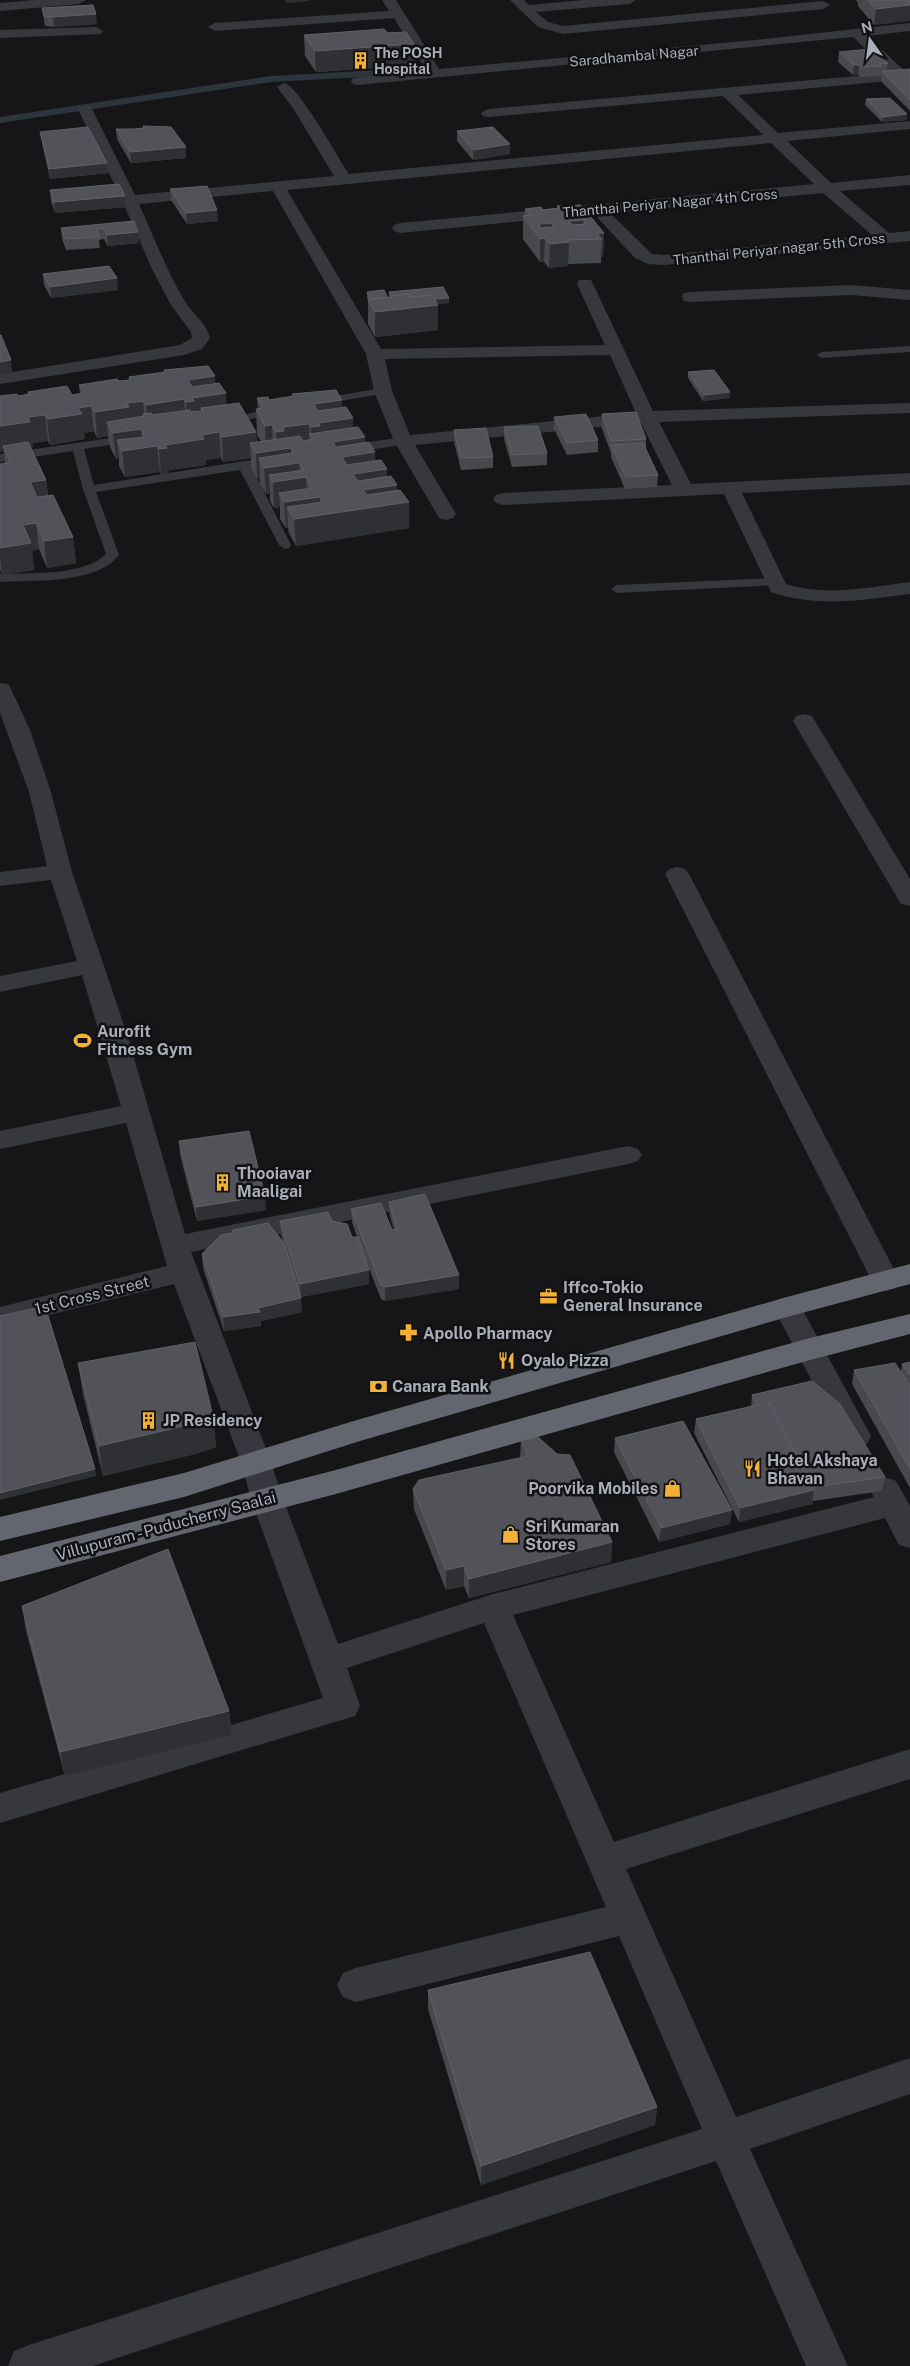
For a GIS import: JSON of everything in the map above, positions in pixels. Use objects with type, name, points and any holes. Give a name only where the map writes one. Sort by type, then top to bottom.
[{"type":"highway","points":[[0,1529],[184,1485],[357,1430],[787,1307],[898,1278]]},
{"type":"highway","name":"Villupuram - Puducherry Saalai","points":[[0,1569],[332,1482],[810,1349],[910,1324]]},
{"type":"street","points":[[0,7],[79,0]]},
{"type":"street","points":[[389,0],[436,75]]},
{"type":"street","points":[[522,4],[629,0]]},
{"type":"street","points":[[634,0],[686,51]]},
{"type":"street","points":[[522,4],[542,25],[551,30],[823,5]]},
{"type":"street","points":[[215,27],[399,14]]},
{"type":"street","name":"Saradhambal Nagar","points":[[358,81],[686,51],[910,27]]},
{"type":"street","points":[[563,30],[587,60]]},
{"type":"street","points":[[0,34],[96,31]]},
{"type":"street","points":[[856,33],[906,75]]},
{"type":"street","points":[[488,113],[906,75]]},
{"type":"street","points":[[284,88],[299,106],[344,179]]},
{"type":"street","points":[[727,92],[826,188],[885,238]]},
{"type":"street","points":[[0,379],[184,350],[196,345],[201,338],[200,331],[180,305],[160,268],[130,200],[85,109]]},
{"type":"street","points":[[130,200],[910,125]]},
{"type":"street","name":"Thanthai Periyar Nagar 4th Cross","points":[[400,228],[910,180]]},
{"type":"street","points":[[278,186],[375,354],[383,391],[403,441],[446,514]]},
{"type":"street","name":"Thanthai Periyar nagar 5th Cross","points":[[598,209],[641,255],[648,259],[664,260],[910,236]]},
{"type":"street","points":[[585,284],[647,417],[684,489]]},
{"type":"street","points":[[690,297],[852,290],[910,295]]},
{"type":"street","points":[[375,354],[616,350]]},
{"type":"street","points":[[403,441],[647,417],[910,408]]},
{"type":"street","points":[[503,499],[730,487],[908,482]]},
{"type":"street","points":[[730,487],[778,588],[802,596],[820,597],[910,588]]},
{"type":"street","points":[[0,689],[10,730],[40,792],[60,872],[114,1034],[174,1246],[256,1462],[267,1499],[343,1706],[0,1808]]},
{"type":"street","points":[[804,721],[910,899]]},
{"type":"street","points":[[0,879],[60,872]]},
{"type":"street","points":[[678,874],[898,1278]]},
{"type":"street","points":[[0,984],[91,966]]},
{"type":"street","points":[[0,1140],[136,1112]]},
{"type":"street","points":[[174,1246],[628,1156]]},
{"type":"street","name":"1st Cross Street","points":[[0,1317],[184,1272]]},
{"type":"street","points":[[787,1307],[910,1536]]},
{"type":"street","points":[[328,1661],[493,1607],[893,1504]]},
{"type":"street","points":[[493,1607],[606,1860],[724,2140],[827,2366]]},
{"type":"street","points":[[606,1860],[910,1764]]},
{"type":"street","points":[[356,1986],[629,1917]]},
{"type":"street","points":[[29,2366],[724,2140],[910,2076]]},
{"type":"lane","points":[[822,355],[910,350]]},
{"type":"lane","points":[[308,404],[383,391]]},
{"type":"lane","points":[[215,425],[290,406]]},
{"type":"lane","points":[[0,458],[78,448],[142,437]]},
{"type":"lane","points":[[337,451],[403,441]]},
{"type":"lane","points":[[0,578],[76,572],[97,568],[109,562],[113,555],[89,488],[78,448]]},
{"type":"lane","points":[[89,488],[290,458]]},
{"type":"lane","points":[[244,465],[285,546]]},
{"type":"lane","points":[[617,589],[774,582]]},
{"type":"building","points":[[868,0],[910,0],[910,5],[876,9]]},
{"type":"building","points":[[93,5],[96,14],[53,17],[44,16],[42,8]]},
{"type":"building","points":[[384,29],[388,33],[406,32],[414,44],[315,51],[304,35]]},
{"type":"building","points":[[871,49],[877,57],[888,63],[878,64],[882,66],[862,67],[854,65],[839,52]]},
{"type":"building","points":[[910,69],[910,100],[882,71]]},
{"type":"building","points":[[890,98],[907,114],[883,117],[866,99]]},
{"type":"building","points":[[143,126],[171,127],[186,147],[130,152],[116,129],[144,128]]},
{"type":"building","points":[[88,127],[107,163],[49,169],[40,132]]},
{"type":"building","points":[[493,127],[510,144],[473,150],[457,131]]},
{"type":"building","points":[[119,184],[125,196],[54,202],[50,190]]},
{"type":"building","points":[[207,186],[217,210],[186,213],[170,189]]},
{"type":"building","points":[[581,205],[604,233],[597,233],[602,239],[567,240],[569,242],[550,244],[545,238],[540,239],[523,216],[530,215],[525,209],[541,207],[543,210],[559,208],[557,206]],"holes":[[[583,220],[586,224],[572,225],[569,221]],[[552,223],[554,227],[541,228],[539,224]]]},
{"type":"building","points":[[134,221],[138,232],[107,235],[103,228],[97,229],[99,237],[65,239],[61,228]]},
{"type":"building","points":[[109,266],[117,278],[50,287],[43,274]]},
{"type":"building","points":[[443,287],[449,298],[434,299],[432,295],[410,297],[409,294],[391,296],[389,292]]},
{"type":"building","points":[[384,290],[388,298],[370,299],[367,292]]},
{"type":"building","points":[[409,294],[410,297],[432,295],[438,305],[375,312],[368,300],[391,296]]},
{"type":"building","points":[[1,335],[11,360],[0,362]]},
{"type":"building","points":[[208,366],[215,376],[188,380],[192,387],[219,383],[226,393],[192,398],[194,401],[186,402],[184,399],[146,405],[143,401],[127,403],[129,407],[95,412],[91,406],[78,408],[82,414],[47,419],[45,415],[28,417],[30,422],[0,426],[0,396],[17,394],[18,396],[29,394],[28,392],[67,386],[72,395],[84,393],[79,385],[117,379],[119,381],[130,380],[129,377],[165,372],[164,370]]},
{"type":"building","points":[[714,370],[730,392],[704,395],[688,372]]},
{"type":"building","points":[[336,390],[342,400],[314,404],[318,411],[346,407],[353,418],[319,423],[320,426],[311,427],[309,424],[283,427],[284,431],[276,432],[272,425],[265,426],[256,409],[263,408],[257,398],[268,397],[269,400],[294,396],[292,394]]},
{"type":"building","points":[[239,403],[256,432],[222,437],[219,432],[202,435],[204,439],[165,445],[167,448],[159,449],[157,446],[122,451],[117,440],[145,437],[141,429],[113,433],[107,422],[144,416],[143,414],[151,413],[152,415],[190,410],[190,412],[202,411],[201,408]]},
{"type":"building","points":[[636,412],[646,439],[611,441],[602,414]]},
{"type":"building","points":[[586,414],[598,440],[567,443],[554,417]]},
{"type":"building","points":[[538,426],[547,453],[512,455],[504,427]]},
{"type":"building","points":[[358,427],[365,437],[333,442],[336,447],[369,442],[375,452],[342,457],[347,465],[381,460],[387,469],[353,474],[358,481],[391,476],[397,485],[363,490],[367,495],[400,490],[409,502],[294,519],[287,507],[323,502],[320,497],[284,502],[279,493],[312,488],[306,477],[273,482],[269,475],[304,470],[299,463],[264,468],[259,458],[293,453],[291,448],[256,453],[250,443],[300,436],[303,441],[313,439],[309,434]]},
{"type":"building","points":[[486,428],[493,457],[461,458],[454,430]]},
{"type":"building","points":[[28,442],[46,480],[30,482],[37,497],[53,495],[73,537],[44,541],[36,523],[23,525],[31,543],[0,548],[0,464],[11,463],[3,446]]},
{"type":"building","points":[[643,443],[658,475],[626,477],[611,445]]},
{"type":"building","name":"Thooiavar Maaligai","points":[[249,1131],[265,1196],[196,1207],[179,1141]]},
{"type":"building","points":[[425,1194],[459,1275],[385,1287],[381,1285],[351,1209],[381,1203],[392,1230],[397,1229],[389,1202]]},
{"type":"building","points":[[328,1212],[332,1221],[347,1224],[352,1237],[358,1237],[369,1270],[300,1284],[280,1221]]},
{"type":"building","points":[[268,1223],[284,1243],[301,1298],[258,1308],[260,1312],[223,1317],[202,1254],[221,1235],[232,1233],[233,1230]]},
{"type":"building","points":[[45,1306],[95,1469],[0,1493],[0,1316]]},
{"type":"building","name":"JP Residency","points":[[195,1342],[213,1416],[192,1424],[99,1446],[78,1363]]},
{"type":"building","points":[[910,1362],[910,1375],[902,1364]]},
{"type":"building","points":[[895,1363],[910,1386],[910,1469],[854,1370]]},
{"type":"building","points":[[812,1381],[840,1404],[885,1477],[814,1487],[773,1408],[768,1402],[814,1490],[740,1508],[696,1419],[757,1405],[752,1395]]},
{"type":"building","name":"Poorvika Mobiles","points":[[683,1421],[732,1510],[661,1528],[615,1438]]},
{"type":"building","name":"Sri Kumaran Stores","points":[[538,1437],[557,1454],[570,1455],[612,1542],[469,1579],[464,1566],[446,1570],[413,1489],[419,1480],[528,1456],[521,1441]]},
{"type":"building","points":[[168,1549],[229,1711],[60,1752],[22,1606]]},
{"type":"building","points":[[590,1952],[657,2107],[481,2166],[428,1990]]},
{"type":"waterway","points":[[0,120],[271,79],[417,71]]},
{"type":"place","name":"The POSH Hospital","points":[[360,61]]},
{"type":"place","name":"Aurofit Fitness Gym","points":[[83,1040]]},
{"type":"place","name":"Thooiavar Maaligai","points":[[223,1182]]},
{"type":"place","name":"Iffco-Tokio General Insurance","points":[[549,1296]]},
{"type":"place","name":"Apollo Pharmacy","points":[[409,1333]]},
{"type":"place","name":"Oyalo Pizza","points":[[507,1360]]},
{"type":"place","name":"Canara Bank","points":[[378,1386]]},
{"type":"place","name":"JP Residency","points":[[149,1420]]},
{"type":"place","name":"Hotel Akshaya Bhavan","points":[[753,1469]]},
{"type":"place","name":"Poorvika Mobiles","points":[[672,1488]]},
{"type":"place","name":"Sri Kumaran Stores","points":[[511,1535]]}]
